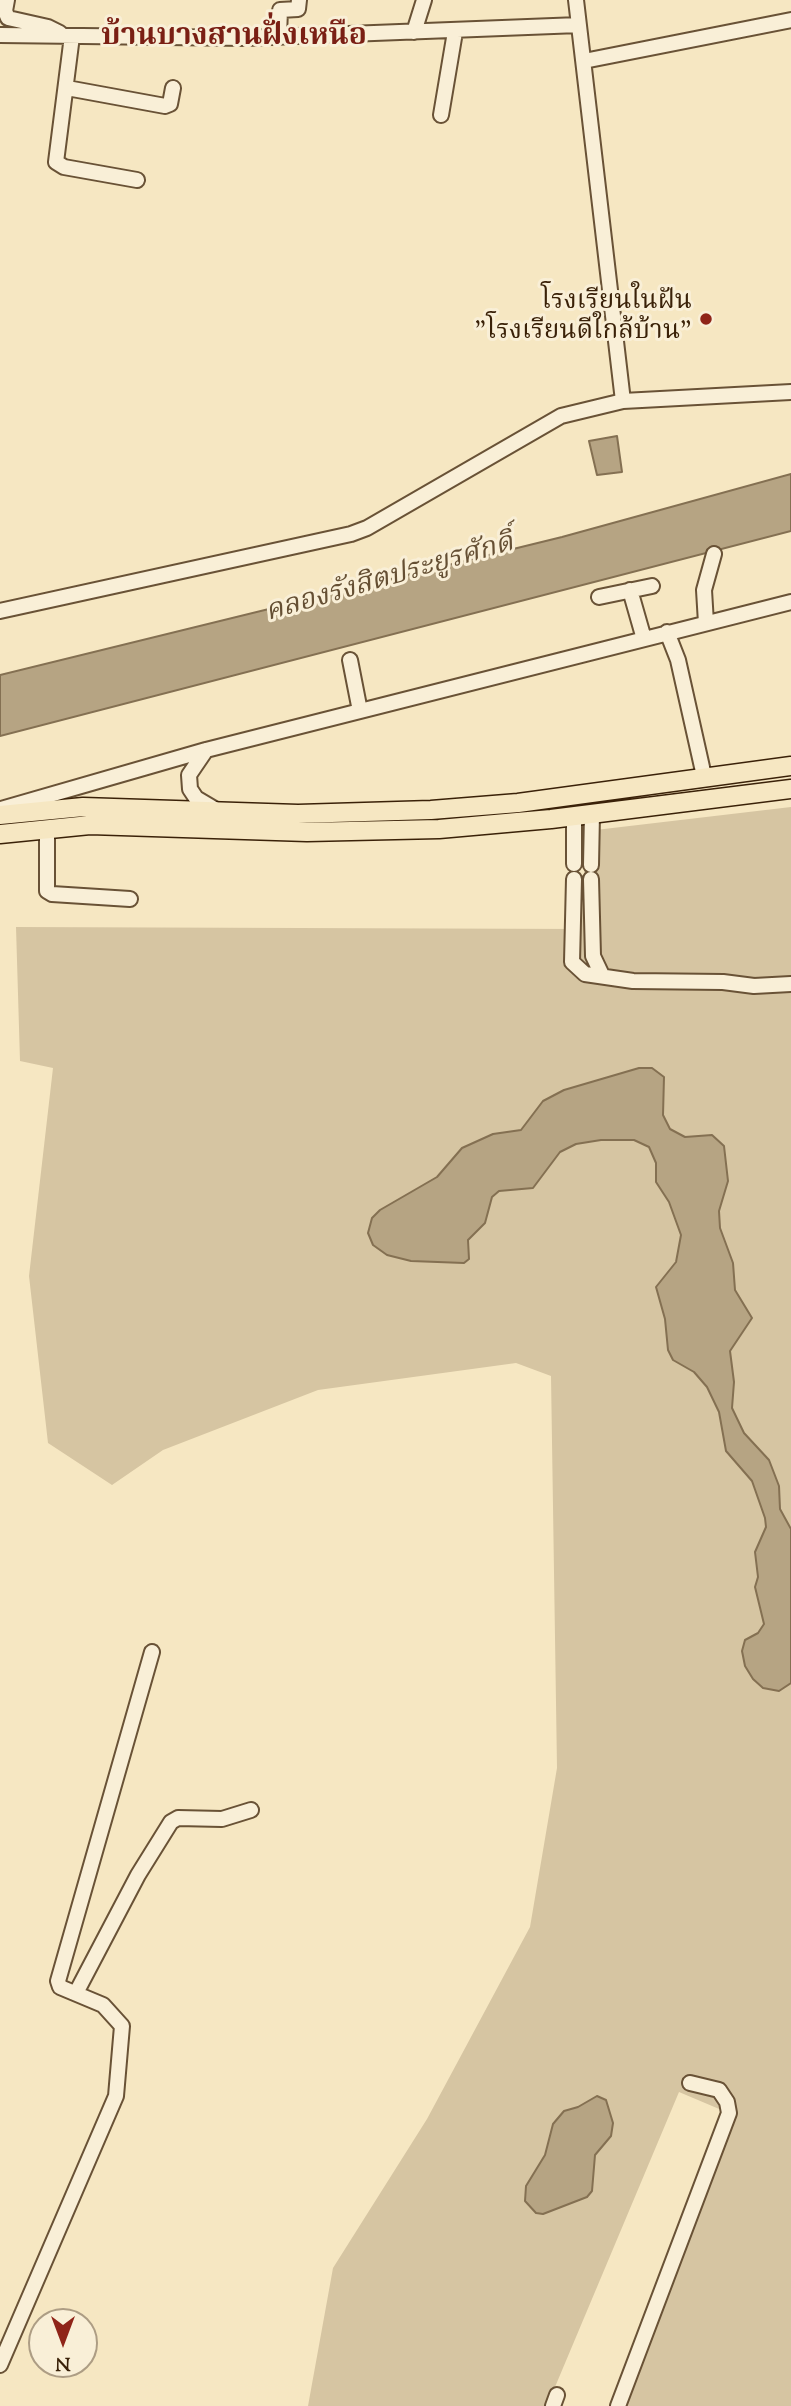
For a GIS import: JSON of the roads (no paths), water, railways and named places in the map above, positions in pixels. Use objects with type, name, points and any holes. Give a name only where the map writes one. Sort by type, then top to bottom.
[{"type":"main road","points":[[0,812],[83,807],[298,814],[431,810],[518,803],[791,766]]},
{"type":"main road","points":[[0,834],[47,828],[128,825],[354,832],[439,829],[583,815],[791,789]]},
{"type":"street","points":[[7,0],[5,11],[8,18],[48,27],[68,36]]},
{"type":"street","points":[[279,36],[280,10],[298,9],[299,0]]},
{"type":"street","points":[[414,32],[425,0]]},
{"type":"street","points":[[576,0],[623,401]]},
{"type":"street","points":[[584,61],[791,20]]},
{"type":"street","points":[[0,35],[279,36],[455,32],[579,25]]},
{"type":"street","points":[[441,116],[455,32]]},
{"type":"street","points":[[68,36],[67,88],[58,165],[137,180]]},
{"type":"street","points":[[67,88],[165,106],[170,104],[173,88]]},
{"type":"street","points":[[0,611],[351,534],[367,528],[561,415],[623,401],[791,392]]},
{"type":"street","points":[[706,623],[704,590],[714,554]]},
{"type":"street","points":[[599,597],[652,586]]},
{"type":"street","points":[[630,590],[644,639]]},
{"type":"street","points":[[0,812],[206,750],[791,602]]},
{"type":"street","points":[[667,632],[678,660],[704,776]]},
{"type":"street","points":[[350,660],[360,711]]},
{"type":"street","points":[[206,750],[189,775],[190,789],[196,797],[218,811]]},
{"type":"street","points":[[583,815],[574,871],[572,962],[585,974],[633,981],[723,982],[754,986],[791,984]]},
{"type":"street","points":[[583,815],[591,872],[593,956],[602,975]]},
{"type":"street","points":[[47,828],[47,891],[52,894],[130,899]]},
{"type":"street","points":[[0,2365],[116,2096],[122,2046],[121,2026],[103,2005],[60,1987],[58,1981],[152,1652]]},
{"type":"street","points":[[76,1993],[134,1884],[171,1822],[177,1818],[222,1819],[251,1810]]},
{"type":"street","points":[[618,2406],[729,2113],[727,2102],[719,2090],[690,2083]]},
{"type":"water","points":[[617,436],[622,472],[597,475],[589,441]]},
{"type":"water","name":"คลองรังสิตประยูรศักดิ์","points":[[791,474],[791,531],[0,736],[0,675],[562,537]]},
{"type":"water","points":[[639,1068],[652,1068],[664,1077],[663,1115],[670,1129],[685,1137],[712,1135],[724,1146],[728,1181],[719,1211],[720,1228],[733,1263],[735,1290],[752,1318],[730,1351],[734,1382],[732,1408],[744,1433],[769,1460],[779,1486],[780,1509],[791,1529],[791,1683],[779,1691],[763,1688],[753,1679],[745,1666],[742,1651],[745,1640],[758,1633],[764,1624],[755,1587],[758,1577],[755,1552],[766,1527],[765,1518],[752,1481],[726,1451],[719,1412],[707,1387],[694,1372],[673,1360],[668,1350],[665,1319],[656,1287],[676,1262],[681,1235],[669,1202],[656,1182],[656,1163],[649,1147],[634,1140],[601,1140],[576,1144],[560,1152],[533,1188],[499,1191],[492,1197],[485,1223],[468,1240],[469,1259],[464,1263],[411,1261],[387,1255],[373,1245],[368,1233],[372,1218],[380,1210],[437,1177],[462,1148],[493,1134],[521,1130],[543,1101],[564,1090]]},
{"type":"water","points":[[597,2096],[606,2100],[613,2123],[611,2136],[595,2155],[592,2191],[587,2197],[543,2214],[536,2213],[525,2201],[526,2186],[545,2155],[553,2124],[564,2111],[578,2107]]},
{"type":"place","name":"โรงเรียนในฝัน \"โรงเรียนดีใกล้บ้าน\"","points":[[706,319]]},
{"type":"district","name":"บ้านบางสานฝั่งเหนือ","points":[[234,39]]}]
